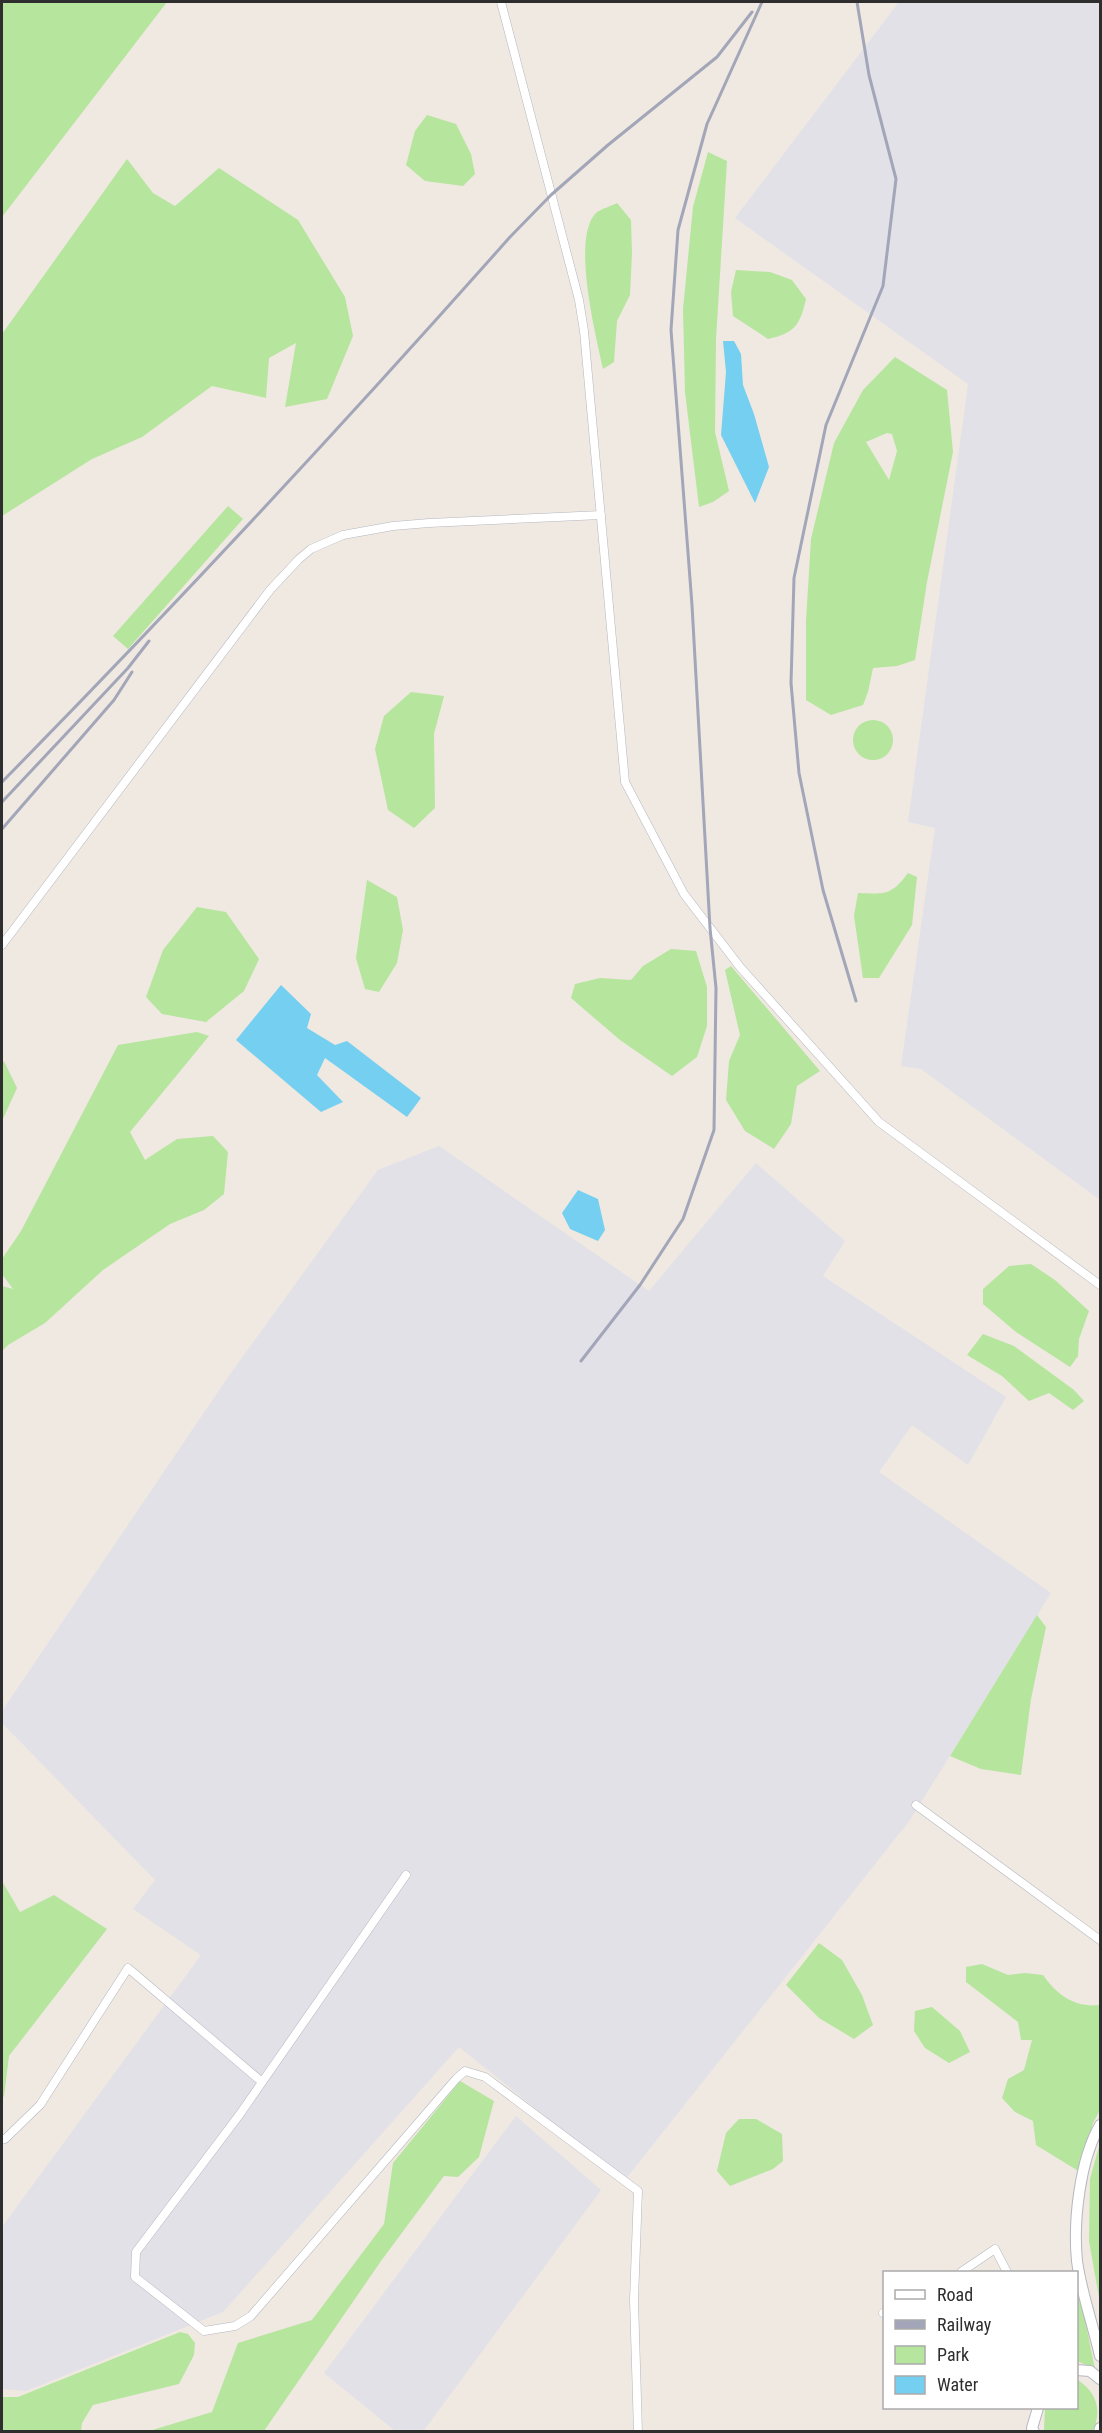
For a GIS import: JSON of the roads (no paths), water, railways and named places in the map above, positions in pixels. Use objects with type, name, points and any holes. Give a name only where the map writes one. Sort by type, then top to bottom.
[{"type":"main road","points":[[1076,2267],[1080,2191],[1087,2159],[1101,2125]]},
{"type":"main road","points":[[1078,2274],[1101,2356]]},
{"type":"main road","points":[[1078,2370],[1090,2372],[1101,2379]]},
{"type":"main road","points":[[1032,2430],[1038,2409]]},
{"type":"street","points":[[501,2],[579,300],[588,361],[625,782],[684,894],[740,967],[879,1122],[1101,1285]]},
{"type":"street","points":[[2,945],[270,590],[311,549],[343,535],[393,526],[601,514]]},
{"type":"street","points":[[916,1805],[1101,1940]]},
{"type":"street","points":[[406,1875],[262,2082],[136,2252],[135,2277],[204,2331],[235,2326],[251,2316],[456,2079],[465,2071],[485,2077],[638,2191],[634,2300],[638,2432]]},
{"type":"street","points":[[2,2139],[5,2139],[40,2105],[128,1968],[262,2082]]},
{"type":"street","points":[[962,2271],[995,2249],[1006,2271]]},
{"type":"water","points":[[723,341],[734,341],[741,354],[743,385],[769,467],[755,503],[721,435],[726,372]]},
{"type":"water","points":[[281,985],[311,1014],[307,1028],[335,1045],[347,1041],[421,1098],[407,1117],[325,1058],[317,1075],[343,1102],[321,1112],[236,1040]]},
{"type":"water","points":[[578,1190],[598,1199],[605,1230],[598,1241],[570,1229],[562,1213]]},
{"type":"railway","points":[[581,1361],[640,1285],[683,1219],[714,1130],[716,988],[710,928],[692,605],[671,330],[678,230],[707,124],[762,2]]},
{"type":"railway","points":[[856,1001],[823,890],[799,773],[791,683],[794,578],[826,425],[883,286],[896,179],[869,75],[857,2]]},
{"type":"railway","points":[[2,782],[259,513],[510,237],[551,195],[608,145],[717,57],[752,12]]},
{"type":"railway","points":[[2,802],[128,668],[149,641]]},
{"type":"railway","points":[[2,829],[114,700],[132,672]]}]
